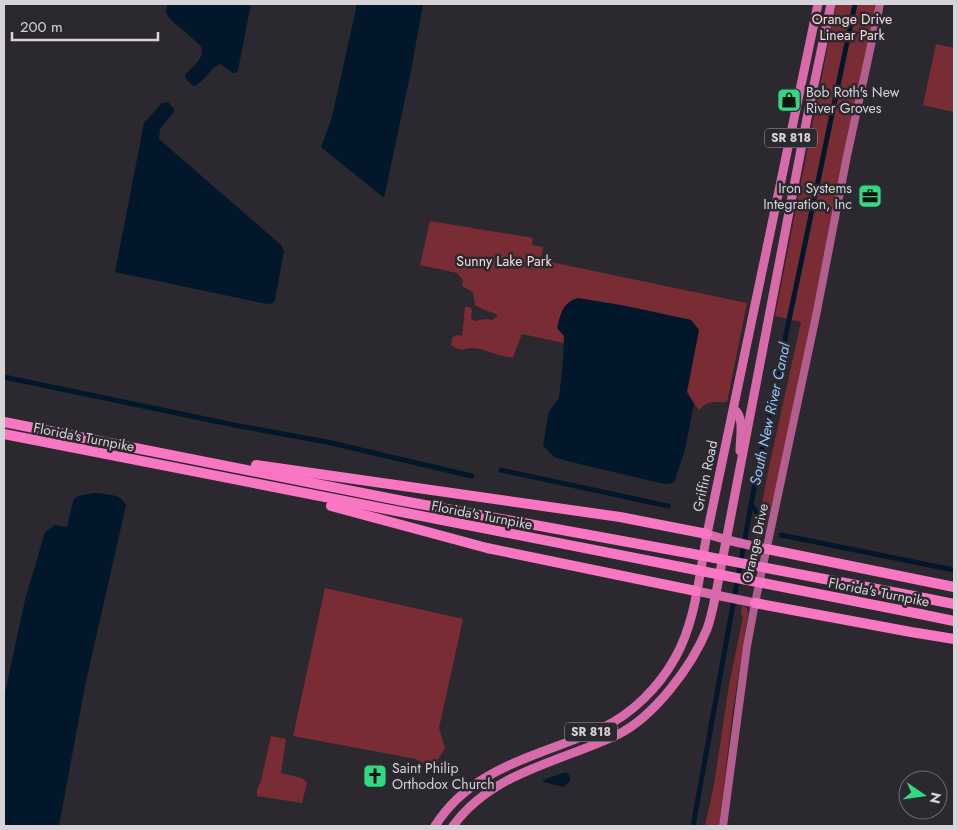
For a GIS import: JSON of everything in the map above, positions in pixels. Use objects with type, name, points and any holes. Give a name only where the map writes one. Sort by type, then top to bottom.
[{"type":"highway","name":"Florida's Turnpike","points":[[4,422],[403,501],[954,604]]},
{"type":"highway","name":"Florida's Turnpike","points":[[4,434],[954,621]]},
{"type":"highway","points":[[214,464],[251,465],[510,501],[640,520],[708,534]]},
{"type":"highway","points":[[288,491],[327,505],[488,548],[696,591]]},
{"type":"highway","points":[[767,549],[954,587]]},
{"type":"highway","points":[[755,603],[911,632],[954,638]]},
{"type":"main road","name":"Griffin Road","points":[[435,826],[465,792],[495,772],[602,728],[630,711],[663,677],[675,659],[688,628],[818,4]]},
{"type":"main road","name":"SR 818","points":[[453,826],[474,802],[494,788],[517,775],[619,734],[645,715],[670,690],[690,662],[706,629],[720,597],[731,541],[740,469],[814,82],[831,4]]},
{"type":"main road","points":[[806,65],[807,76],[814,82]]},
{"type":"main road","points":[[801,87],[806,93],[808,113]]},
{"type":"main road","points":[[740,469],[741,421],[739,414],[734,409],[745,406],[754,397]]},
{"type":"main road","points":[[708,534],[767,549]]},
{"type":"main road","points":[[696,591],[755,603]]},
{"type":"street","name":"Orange Drive","points":[[722,826],[755,603],[880,4]]},
{"type":"green space","name":"Orange Drive Linear Park","points":[[836,4],[877,4],[795,404],[764,536],[755,541],[759,518],[762,516],[767,476],[801,322],[775,316]]},
{"type":"green space","points":[[936,44],[954,48],[954,112],[923,105]]},
{"type":"green space","name":"Sunny Lake Park","points":[[430,221],[533,238],[532,245],[543,247],[541,260],[747,303],[727,402],[709,403],[699,410],[686,392],[699,330],[691,320],[621,305],[564,335],[564,343],[522,334],[513,357],[474,348],[461,350],[451,345],[452,338],[456,335],[462,336],[465,307],[472,309],[471,318],[474,321],[493,320],[497,314],[475,305],[473,292],[462,286],[463,280],[457,273],[420,265]]},
{"type":"green space","points":[[325,588],[463,619],[439,728],[445,748],[432,770],[416,759],[293,736]]},
{"type":"green space","points":[[742,605],[747,608],[748,614],[733,710],[719,826],[705,826],[714,785],[729,685],[743,617],[741,613]]},
{"type":"green space","points":[[271,736],[286,739],[281,773],[302,778],[307,783],[302,803],[257,796]]},
{"type":"water","points":[[167,4],[251,4],[236,73],[220,64],[213,68],[195,86],[186,79],[185,75],[202,54],[201,46],[170,19],[166,13]]},
{"type":"water","points":[[357,4],[423,4],[384,198],[321,147],[332,117]]},
{"type":"water","points":[[168,102],[174,109],[174,112],[160,129],[159,139],[281,245],[284,251],[273,303],[267,304],[115,272],[144,123],[162,103]]},
{"type":"water","points":[[578,298],[691,320],[699,330],[687,392],[694,404],[685,450],[674,483],[664,484],[567,461],[554,457],[543,446],[549,411],[559,398],[564,336],[557,328],[565,306]]},
{"type":"water","points":[[95,493],[117,496],[126,505],[85,686],[59,826],[4,826],[4,697],[25,600],[45,532],[55,525],[67,527],[73,501],[76,497]]},
{"type":"water","points":[[566,772],[570,776],[570,781],[564,787],[543,782],[543,780]]},
{"type":"waterway","name":"South New River Canal","points":[[693,826],[755,483],[855,4]]},
{"type":"waterway","points":[[4,377],[234,425],[327,442],[472,476]]},
{"type":"waterway","points":[[501,470],[668,506]]},
{"type":"waterway","points":[[751,505],[761,517]]},
{"type":"waterway","points":[[781,535],[954,570]]},
{"type":"place","name":"Bob Roth's New River Groves","points":[[789,100]]},
{"type":"place","name":"Iron Systems Integration, Inc","points":[[870,196]]},
{"type":"place","name":"Saint Philip Orthodox Church","points":[[375,776]]}]
